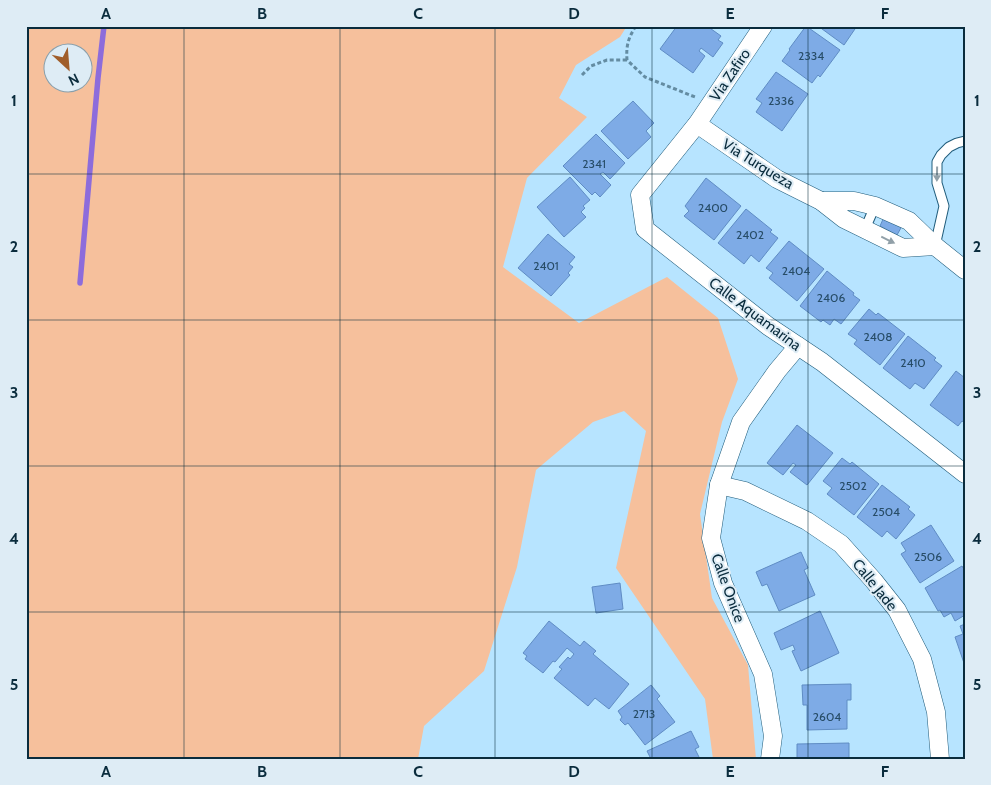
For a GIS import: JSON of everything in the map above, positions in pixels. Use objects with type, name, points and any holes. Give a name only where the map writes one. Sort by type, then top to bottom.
[{"type":"street","name":"Via Zafiro","points":[[697,124],[763,26]]},
{"type":"street","name":"Via Turqueza","points":[[697,124],[777,179],[865,229],[903,248],[935,246]]},
{"type":"street","name":"Calle Aquamarina","points":[[697,124],[640,195],[645,229],[768,326],[822,362],[965,474]]},
{"type":"street","name":"Via Turqueza","points":[[820,202],[854,201],[875,206],[909,221],[935,246],[965,270]]},
{"type":"street","name":"Calle Onice","points":[[770,759],[773,736],[763,674],[723,582],[711,538],[719,485],[742,422],[777,371],[798,346]]},
{"type":"street","name":"Calle Jade","points":[[719,485],[745,491],[807,521],[841,544],[874,581],[897,610],[922,659],[936,712],[940,759]]},
{"type":"lane","points":[[935,246],[944,206],[936,183],[938,162],[941,155],[949,147],[965,141]]},
{"type":"lane","points":[[865,229],[875,206]]},
{"type":"path","points":[[636,26],[626,48],[627,60],[645,77],[712,102]]},
{"type":"path","points":[[582,75],[591,66],[607,60],[627,60]]},
{"type":"shaded area","points":[[26,26],[627,26],[620,37],[576,65],[559,98],[587,117],[527,178],[503,267],[579,323],[667,277],[718,318],[738,379],[722,422],[700,514],[712,598],[748,665],[756,759],[713,759],[705,699],[616,568],[646,431],[624,411],[593,422],[536,470],[517,567],[484,671],[424,726],[418,759],[26,759]]},
{"type":"building","points":[[677,26],[707,26],[721,36],[718,40],[723,43],[713,57],[701,48],[699,51],[705,56],[693,73],[660,49]]},
{"type":"building","points":[[806,26],[840,50],[820,77],[818,75],[812,83],[782,61]]},
{"type":"building","points":[[818,26],[857,26],[844,45]]},
{"type":"building","points":[[776,72],[808,94],[782,131],[756,112],[762,103],[756,99]]},
{"type":"building","points":[[633,101],[654,123],[646,131],[651,137],[628,159],[601,131]]},
{"type":"building","points":[[596,134],[625,163],[610,179],[603,172],[600,174],[611,185],[600,197],[595,192],[592,195],[563,166]]},
{"type":"building","points":[[570,177],[590,200],[583,206],[585,208],[581,212],[586,217],[564,237],[537,207]]},
{"type":"building","points":[[706,178],[741,206],[714,240],[684,216],[689,211],[685,206]]},
{"type":"building","points":[[746,209],[772,230],[770,232],[778,238],[759,262],[751,255],[744,264],[718,243]]},
{"type":"building","points":[[884,217],[902,226],[897,235],[880,226]]},
{"type":"building","points":[[548,234],[575,257],[569,264],[573,267],[568,273],[570,275],[551,296],[518,268]]},
{"type":"building","points":[[789,241],[824,269],[797,301],[769,278],[773,273],[766,268]]},
{"type":"building","points":[[827,271],[860,300],[841,324],[834,319],[830,325],[823,320],[821,322],[800,306]]},
{"type":"building","points":[[869,309],[876,315],[878,313],[905,334],[880,365],[854,344],[857,340],[848,334]]},
{"type":"building","points":[[908,336],[936,358],[934,360],[942,366],[924,389],[915,383],[910,389],[883,368]]},
{"type":"building","points":[[956,371],[965,378],[965,423],[962,421],[958,426],[930,405]]},
{"type":"building","points":[[797,425],[833,453],[807,485],[790,472],[796,465],[793,463],[783,475],[767,463]]},
{"type":"building","points":[[842,458],[850,464],[852,462],[879,484],[854,515],[827,494],[832,488],[823,481]]},
{"type":"building","points":[[882,485],[910,507],[908,509],[915,515],[896,539],[887,531],[882,537],[857,517]]},
{"type":"building","points":[[931,525],[954,561],[920,583],[901,554],[906,551],[901,543]]},
{"type":"building","points":[[801,552],[808,568],[804,570],[815,595],[779,611],[767,584],[762,586],[756,572]]},
{"type":"building","points":[[962,566],[965,571],[965,615],[955,621],[951,613],[944,617],[940,610],[938,611],[925,588]]},
{"type":"building","points":[[620,583],[623,609],[596,613],[592,587]]},
{"type":"building","points":[[820,611],[839,653],[801,671],[792,651],[795,650],[793,645],[781,650],[774,633]]},
{"type":"building","points":[[549,621],[580,646],[584,641],[596,651],[593,654],[629,684],[609,709],[595,698],[588,706],[554,678],[562,669],[559,667],[568,657],[570,659],[574,654],[567,648],[543,673],[525,659],[527,656],[523,653]]},
{"type":"building","points":[[965,624],[965,666],[955,637],[963,634],[960,626]]},
{"type":"building","points":[[851,684],[851,700],[847,700],[847,729],[807,730],[807,705],[803,705],[802,685]]},
{"type":"building","points":[[651,685],[660,696],[657,699],[675,722],[645,745],[628,723],[625,725],[620,720],[622,717],[618,711]]},
{"type":"building","points":[[691,731],[699,747],[695,749],[700,759],[651,759],[647,751]]},
{"type":"building","points":[[849,743],[849,759],[797,759],[797,744]]},
{"type":"waterway","points":[[80,283],[104,26]]}]
